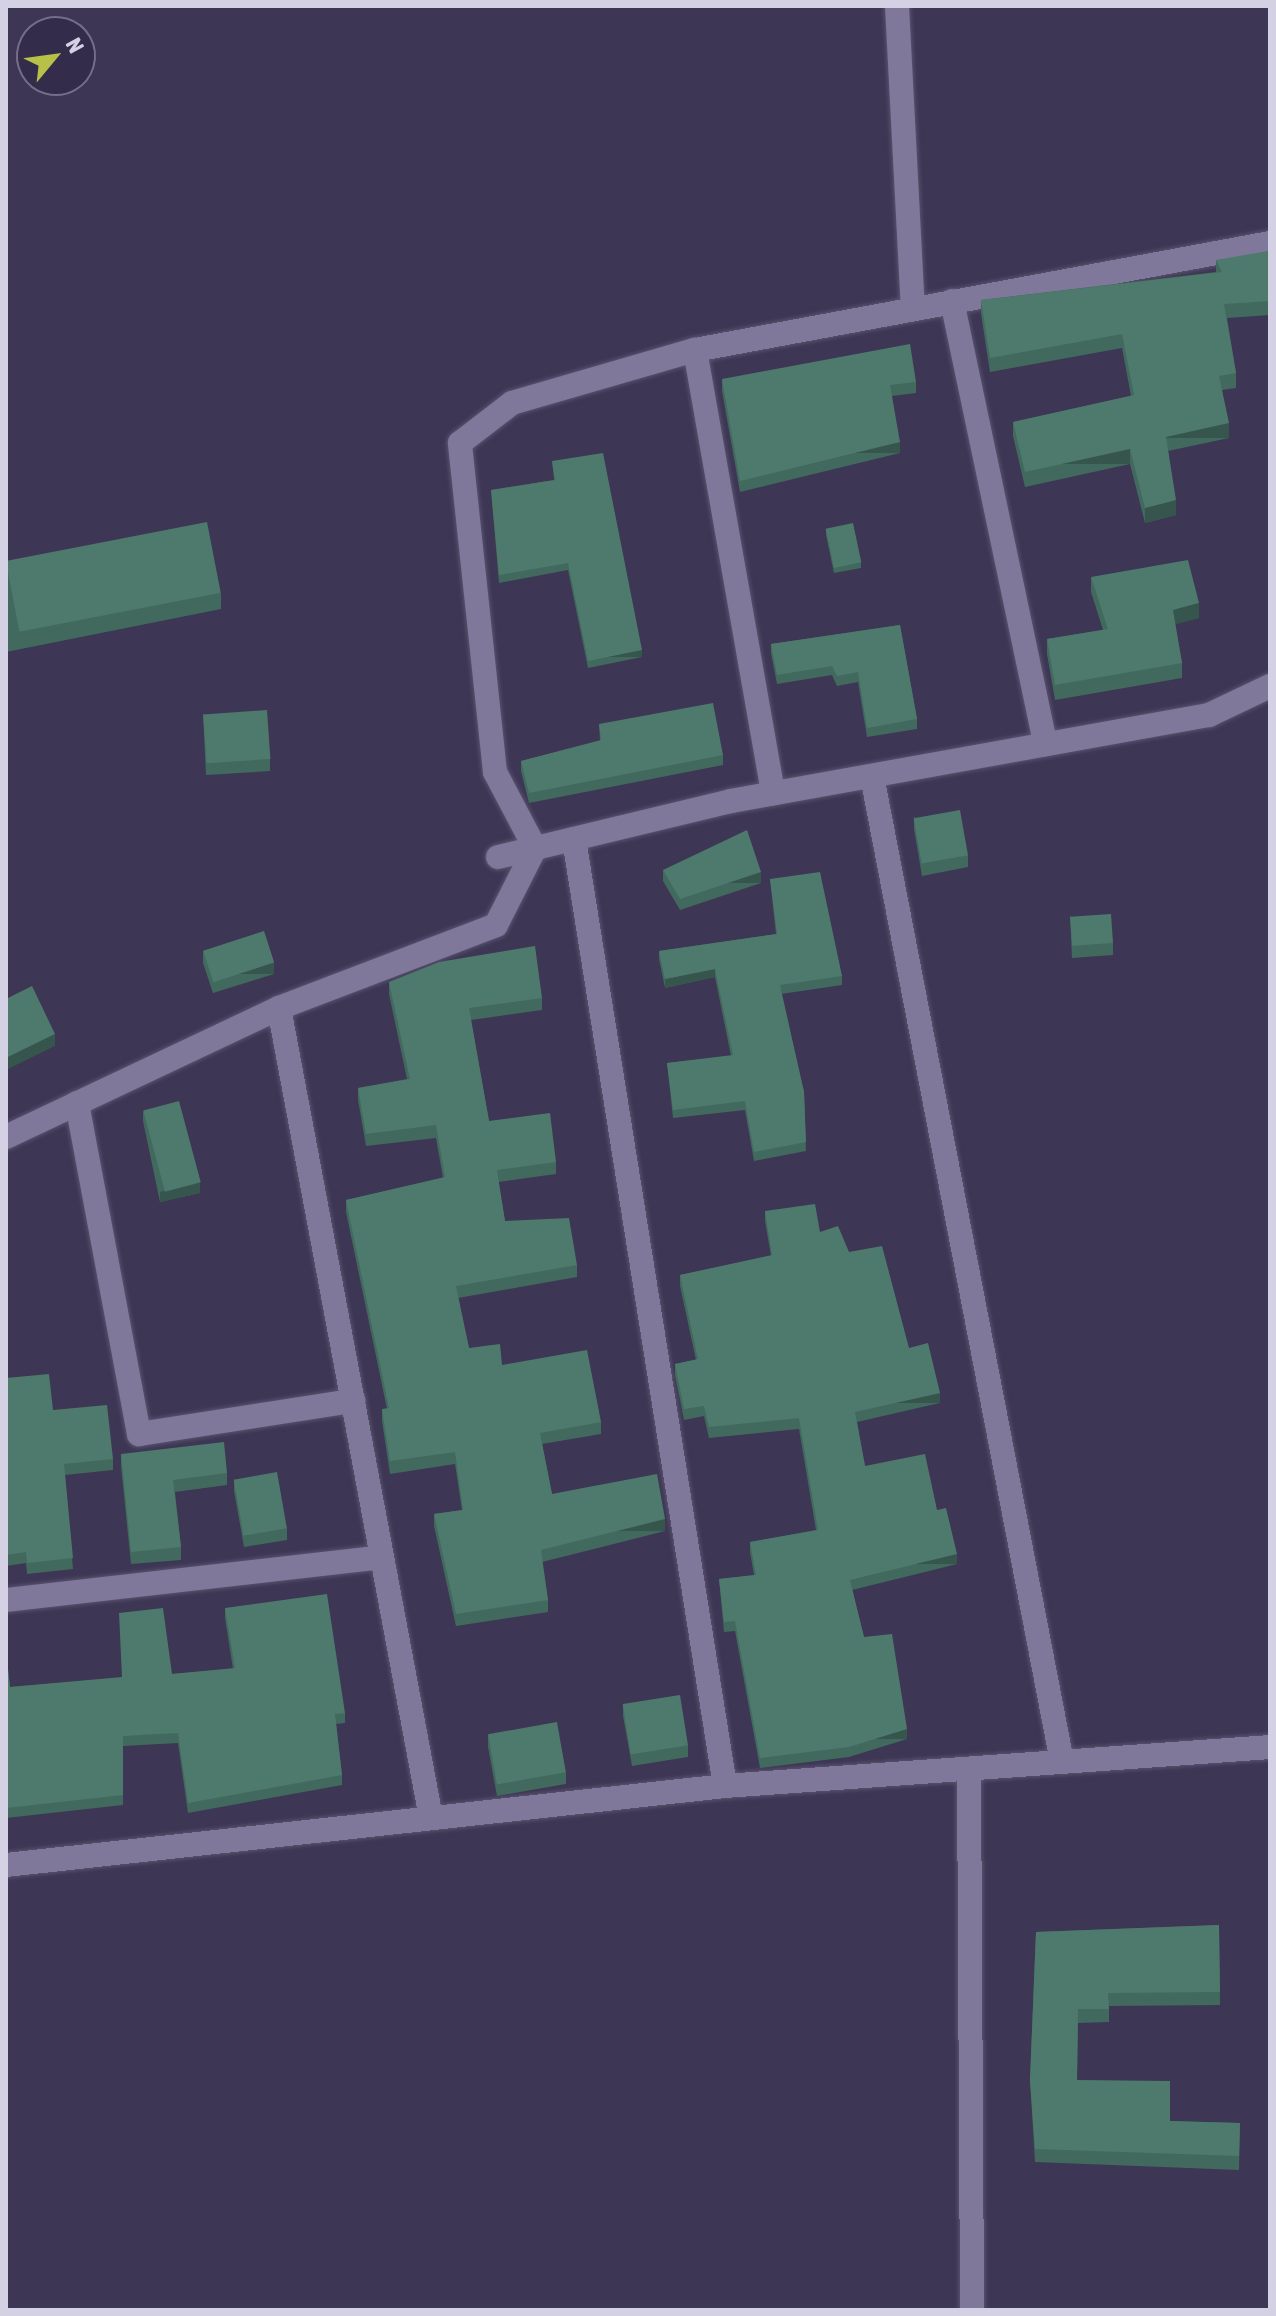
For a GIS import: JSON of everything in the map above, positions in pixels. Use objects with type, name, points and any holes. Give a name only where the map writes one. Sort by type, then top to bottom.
[{"type":"street","points":[[897,6],[913,308]]},
{"type":"street","points":[[535,848],[495,772],[460,443],[512,403],[695,350],[1270,243]]},
{"type":"street","points":[[952,301],[1045,744]]},
{"type":"street","points":[[695,350],[773,793]]},
{"type":"street","points":[[498,857],[773,793],[1209,715],[1270,686]]},
{"type":"street","points":[[872,776],[1062,1762]]},
{"type":"street","points":[[574,839],[725,1786]]},
{"type":"street","points":[[6,1137],[279,1008],[496,925],[535,848]]},
{"type":"street","points":[[279,1008],[431,1818]]},
{"type":"street","points":[[77,1103],[139,1434],[353,1401]]},
{"type":"street","points":[[6,1600],[382,1557]]},
{"type":"street","points":[[6,1865],[725,1786],[1270,1747]]},
{"type":"street","points":[[969,1769],[972,2310]]},
{"type":"building","points":[[1268,251],[1270,301],[1224,304],[1236,373],[1219,376],[1229,423],[1166,437],[1176,500],[1145,508],[1130,449],[1025,472],[1013,422],[1134,395],[1122,334],[990,358],[981,300],[1222,272],[1216,260]]},
{"type":"building","points":[[910,344],[916,382],[890,385],[900,442],[740,481],[722,379]]},
{"type":"building","points":[[603,453],[642,650],[588,661],[568,563],[499,575],[491,490],[555,480],[552,461]]},
{"type":"building","points":[[207,522],[221,593],[20,632],[6,561]]},
{"type":"building","points":[[853,523],[861,562],[834,568],[826,529]]},
{"type":"building","points":[[1188,560],[1199,603],[1173,610],[1182,663],[1055,685],[1047,639],[1108,629],[1091,577]]},
{"type":"building","points":[[900,625],[917,719],[867,728],[858,672],[837,676],[832,666],[777,675],[771,644]]},
{"type":"building","points":[[713,703],[723,755],[529,793],[521,761],[601,740],[599,724]]},
{"type":"building","points":[[267,710],[270,759],[207,763],[203,714]]},
{"type":"building","points":[[960,810],[968,855],[922,863],[914,818]]},
{"type":"building","points":[[747,830],[761,872],[680,899],[663,870]]},
{"type":"building","points":[[820,872],[842,976],[780,985],[804,1092],[806,1142],[754,1152],[745,1101],[673,1110],[667,1063],[733,1055],[715,969],[665,979],[659,951],[777,934],[770,879]]},
{"type":"building","points":[[1111,914],[1113,943],[1072,946],[1070,917]]},
{"type":"building","points":[[264,931],[274,962],[213,982],[203,951]]},
{"type":"building","points":[[535,946],[542,998],[469,1008],[489,1121],[550,1113],[556,1162],[497,1170],[505,1221],[569,1218],[577,1265],[456,1286],[469,1348],[500,1344],[502,1365],[587,1350],[601,1422],[540,1433],[552,1494],[657,1474],[665,1519],[541,1550],[548,1600],[456,1614],[434,1514],[463,1510],[455,1452],[390,1461],[382,1409],[389,1408],[346,1200],[445,1177],[436,1125],[366,1134],[358,1088],[410,1079],[389,982],[439,962]]},
{"type":"building","points":[[32,986],[55,1034],[6,1058],[6,999]]},
{"type":"building","points":[[179,1101],[201,1182],[165,1192],[143,1111]]},
{"type":"building","points":[[815,1204],[820,1232],[838,1226],[849,1252],[882,1246],[909,1348],[928,1343],[940,1393],[855,1412],[865,1466],[925,1454],[937,1510],[946,1508],[957,1554],[850,1580],[864,1637],[892,1634],[907,1729],[849,1747],[760,1758],[735,1621],[724,1622],[719,1579],[756,1575],[750,1542],[818,1530],[799,1418],[709,1427],[704,1406],[684,1409],[675,1364],[698,1359],[680,1275],[772,1255],[765,1211]]},
{"type":"building","points":[[49,1374],[53,1410],[107,1405],[113,1459],[64,1464],[73,1558],[27,1563],[26,1552],[6,1555],[6,1378]]},
{"type":"building","points":[[224,1442],[227,1473],[173,1480],[181,1547],[131,1552],[121,1454]]},
{"type":"building","points":[[277,1472],[287,1528],[244,1536],[234,1480]]},
{"type":"building","points":[[327,1594],[345,1713],[335,1714],[342,1775],[188,1803],[178,1733],[123,1736],[123,1795],[6,1808],[6,1651],[10,1687],[122,1677],[119,1613],[163,1608],[172,1674],[235,1668],[225,1608]]},
{"type":"building","points":[[680,1695],[688,1745],[631,1754],[623,1704]]},
{"type":"building","points":[[557,1722],[566,1772],[497,1784],[488,1734]]},
{"type":"building","points":[[1219,1925],[1220,1992],[1108,1993],[1109,2009],[1078,2009],[1077,2080],[1170,2081],[1170,2121],[1240,2123],[1239,2156],[1035,2149],[1030,2080],[1036,1932]]}]
